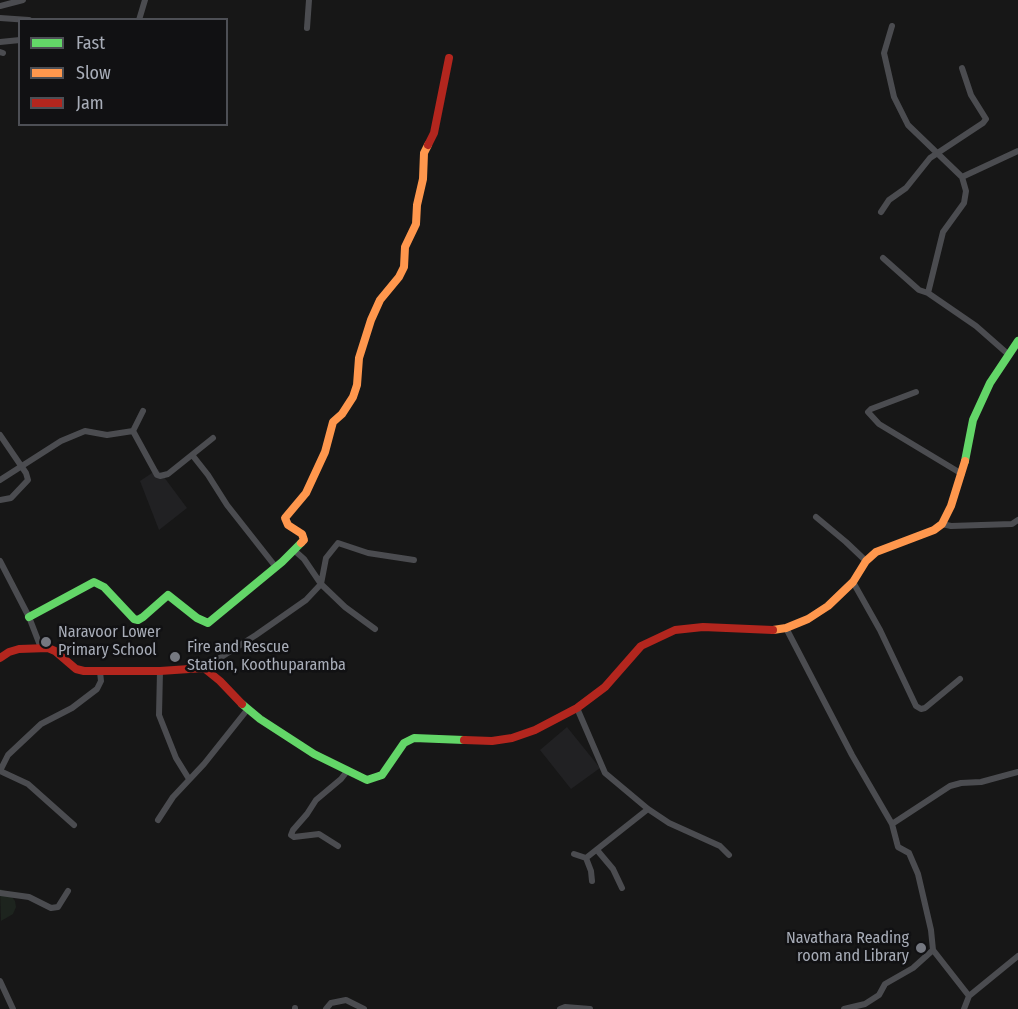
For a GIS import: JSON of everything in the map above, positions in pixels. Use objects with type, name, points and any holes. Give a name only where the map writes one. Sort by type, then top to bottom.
[{"type":"main road","points":[[29,617],[94,582],[104,587],[134,619],[138,620],[143,617],[168,596],[179,602],[197,618],[208,623],[304,540],[285,521],[285,518],[306,493],[325,452],[333,422],[342,414],[353,397],[357,385],[359,358],[370,320],[380,300],[399,278],[404,267],[405,247],[416,224],[417,205],[423,179],[424,153],[434,133],[449,58]]},
{"type":"main road","points":[[0,658],[19,649],[41,648],[55,651],[76,669],[100,672],[204,668],[220,681],[247,710],[314,754],[367,780],[382,775],[404,743],[414,738],[502,741],[536,730],[577,708],[605,687],[641,646],[675,630],[703,627],[775,630],[808,619],[828,606],[854,582],[866,561],[876,552],[934,530],[942,524],[962,474],[973,420],[990,383],[1018,341]]},
{"type":"street","points":[[0,6],[23,0]]},
{"type":"street","points":[[140,18],[145,0]]},
{"type":"street","points":[[308,28],[309,0]]},
{"type":"street","points":[[0,18],[18,19]]},
{"type":"street","points":[[892,26],[884,53],[894,97],[908,125],[962,177],[966,191],[964,203],[944,232],[928,293]]},
{"type":"street","points":[[0,42],[18,40]]},
{"type":"street","points":[[881,212],[889,201],[906,188],[936,153],[983,123],[986,118],[971,95],[962,68]]},
{"type":"street","points":[[962,177],[1018,151]]},
{"type":"street","points":[[883,258],[919,290],[928,293],[976,326],[1009,355]]},
{"type":"street","points":[[916,393],[868,412],[879,424],[962,474]]},
{"type":"street","points":[[133,431],[143,411]]},
{"type":"street","points":[[0,480],[61,441],[85,430],[107,435],[133,431]]},
{"type":"street","points":[[133,431],[157,475],[168,474],[213,438]]},
{"type":"street","points":[[0,435],[28,480],[11,498],[0,500]]},
{"type":"street","points":[[193,456],[227,505],[276,566]]},
{"type":"street","points":[[816,517],[866,561]]},
{"type":"street","points":[[942,524],[951,526],[1012,524],[1018,520]]},
{"type":"street","points":[[204,668],[306,600],[321,584],[326,558],[338,543],[368,554],[414,560]]},
{"type":"street","points":[[295,550],[321,584],[345,607],[375,628]]},
{"type":"street","points":[[0,561],[29,617],[41,648]]},
{"type":"street","points":[[854,582],[916,706],[921,709],[925,708],[960,679]]},
{"type":"street","points":[[786,628],[852,755],[892,824],[898,847],[909,853],[916,867],[931,930],[933,950],[969,996]]},
{"type":"street","points":[[160,671],[159,715],[176,758],[189,779]]},
{"type":"street","points":[[74,825],[28,784],[0,771],[8,754],[41,724],[72,708],[97,689],[100,685],[100,672]]},
{"type":"street","points":[[577,708],[605,773],[648,809],[669,823],[720,846],[729,855]]},
{"type":"street","points":[[158,820],[173,797],[204,764],[247,710]]},
{"type":"street","points":[[338,846],[319,834],[294,837],[291,835],[316,800],[348,770]]},
{"type":"street","points":[[892,824],[950,786],[1018,772]]},
{"type":"street","points":[[586,858],[648,809]]},
{"type":"street","points":[[597,850],[613,869],[622,888]]},
{"type":"street","points":[[574,854],[586,858]]},
{"type":"street","points":[[586,858],[592,881]]},
{"type":"street","points":[[0,893],[29,897],[51,908],[58,907],[68,891]]},
{"type":"street","points":[[844,1009],[872,1000],[879,995],[885,984],[913,968],[933,950]]},
{"type":"street","points":[[964,1009],[969,996],[1018,956]]},
{"type":"street","points":[[0,981],[13,1009]]},
{"type":"street","points":[[326,1009],[332,1003],[346,1000],[364,1009]]},
{"type":"street","points":[[560,1009],[565,1007],[590,1009]]},
{"type":"shaded area","points":[[158,469],[187,508],[159,530],[140,481]]},
{"type":"shaded area","points":[[567,727],[600,768],[571,789],[540,750]]},
{"type":"shaded area","points":[[0,889],[8,892],[15,901],[16,907],[13,914],[1,921]]},
{"type":"traffic: fast","points":[[965,461],[973,420],[990,383],[1018,341]]},
{"type":"traffic: fast","points":[[29,617],[94,582],[104,587],[134,619],[138,620],[143,617],[168,595],[197,618],[208,623],[282,562],[301,543]]},
{"type":"traffic: fast","points":[[242,704],[260,719],[314,754],[367,780],[382,775],[404,743],[414,738],[464,740]]},
{"type":"traffic: slow","points":[[301,543],[304,540],[302,534],[288,525],[285,518],[306,493],[325,452],[333,422],[342,414],[353,397],[357,385],[359,358],[371,320],[380,300],[399,277],[404,267],[405,247],[416,224],[417,205],[423,179],[424,153],[428,145]]},
{"type":"traffic: slow","points":[[773,630],[786,628],[808,619],[828,606],[853,582],[866,561],[876,552],[934,530],[942,524],[951,506],[965,461]]},
{"type":"traffic: jam","points":[[428,145],[434,133],[449,58]]},
{"type":"traffic: jam","points":[[464,740],[492,741],[512,738],[535,730],[577,708],[605,687],[641,646],[675,630],[703,627],[773,630]]},
{"type":"traffic: jam","points":[[0,658],[19,649],[48,648],[55,651],[76,669],[84,671],[160,671],[204,668],[242,704]]},
{"type":"place","name":"Naravoor Lower Primary School","points":[[46,642]]},
{"type":"place","name":"Fire and Rescue Station, Koothuparamba","points":[[175,657]]},
{"type":"place","name":"Navathara Reading room and Library","points":[[921,948]]}]
